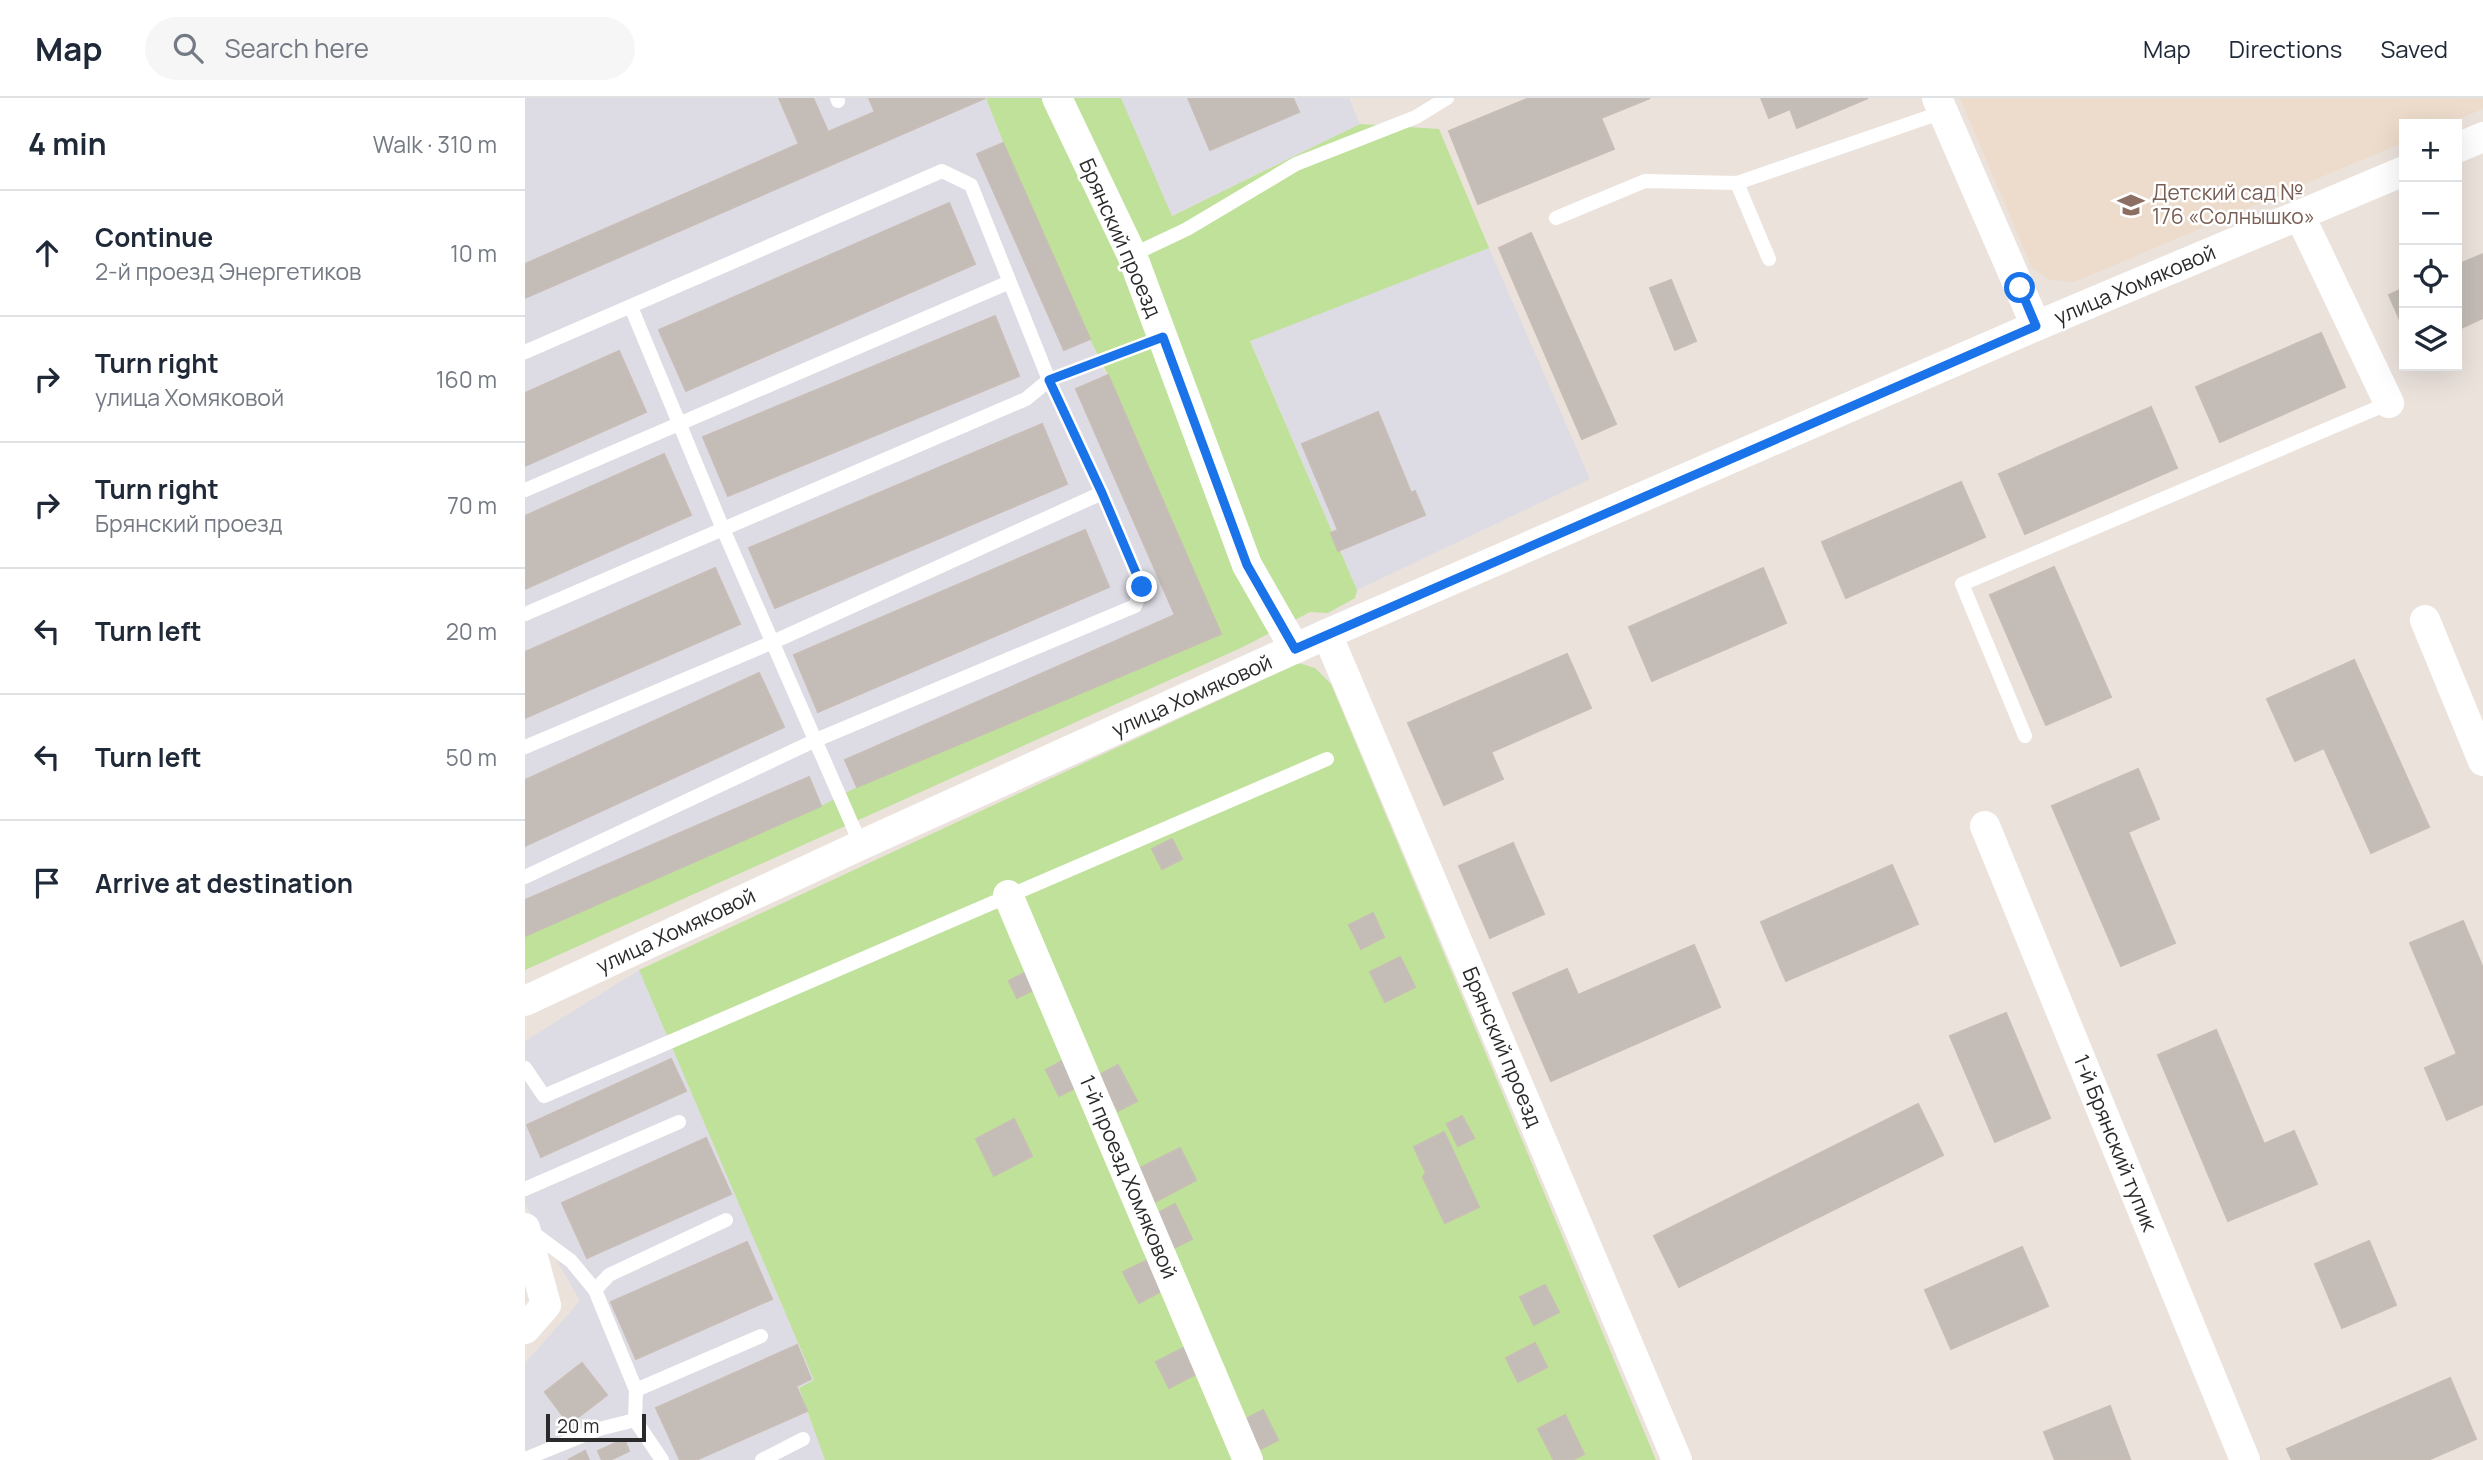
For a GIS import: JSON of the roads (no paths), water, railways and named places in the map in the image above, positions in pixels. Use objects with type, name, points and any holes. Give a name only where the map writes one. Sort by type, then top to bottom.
[{"type":"street","name":"Брянский проезд","points":[[1057,98],[1132,255],[1247,565],[1295,649]]},
{"type":"street","points":[[1940,105],[2036,326]]},
{"type":"street","points":[[2462,146],[2483,137]]},
{"type":"street","name":"улица Хомяковой","points":[[525,1001],[1327,634],[2036,326],[2399,173]]},
{"type":"street","points":[[2300,216],[2389,403]]},
{"type":"street","points":[[2425,620],[2483,761]]},
{"type":"street","name":"Брянский проезд","points":[[1327,634],[1677,1460]]},
{"type":"street","name":"1-й Брянский тупик","points":[[1985,826],[2245,1460]]},
{"type":"street","name":"1-й проезд Хомяковой","points":[[1008,895],[1248,1460]]},
{"type":"street","points":[[525,1227],[546,1305],[525,1329]]},
{"type":"lane","points":[[1132,255],[1187,229],[1296,164],[1416,117],[1447,98]]},
{"type":"lane","points":[[1556,218],[1645,181],[1737,183],[1940,105]]},
{"type":"lane","points":[[525,352],[942,171],[971,185],[1049,380],[1142,587],[1135,606],[815,740],[525,877]]},
{"type":"lane","points":[[1737,183],[1769,259]]},
{"type":"lane","points":[[525,491],[1005,284]]},
{"type":"lane","points":[[631,307],[723,528],[861,845]]},
{"type":"lane","points":[[525,614],[1026,399],[1049,380],[1163,337]]},
{"type":"lane","points":[[2025,736],[1962,584],[2389,403]]},
{"type":"lane","points":[[525,747],[773,642],[1102,493]]},
{"type":"lane","points":[[525,1068],[544,1096],[1327,759]]},
{"type":"lane","points":[[525,1189],[679,1122]]},
{"type":"lane","points":[[596,1290],[609,1275],[726,1220]]},
{"type":"lane","points":[[525,1227],[571,1261],[596,1290],[636,1390],[635,1420],[662,1460]]},
{"type":"lane","points":[[636,1390],[761,1336]]},
{"type":"lane","points":[[525,1459],[599,1429],[635,1420]]},
{"type":"lane","points":[[762,1460],[803,1439]]},
{"type":"place","name":"Детский сад № 176 «Солнышко»","points":[[2131,205]]}]
